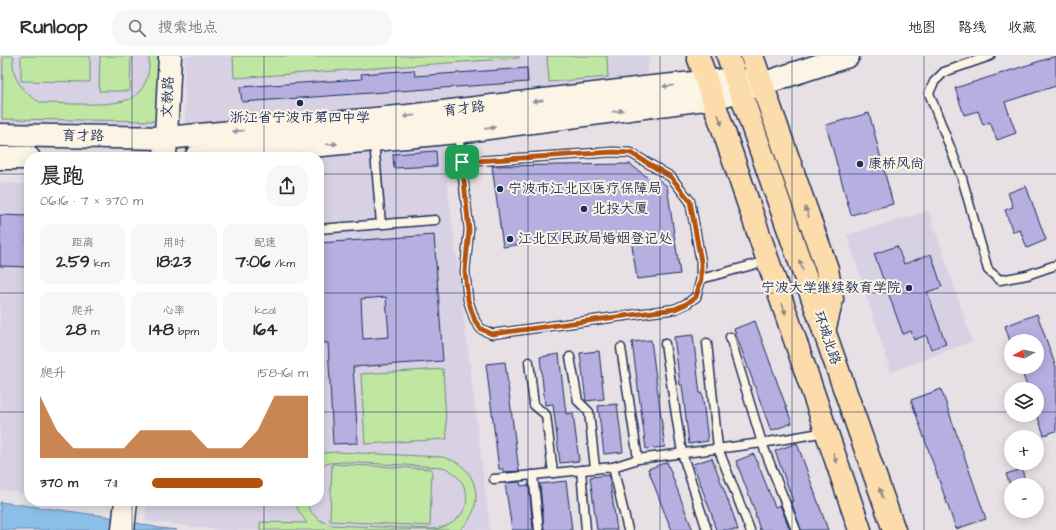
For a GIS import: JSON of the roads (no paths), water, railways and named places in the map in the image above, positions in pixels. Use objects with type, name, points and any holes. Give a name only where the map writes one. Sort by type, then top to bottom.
[{"type":"main road","name":"文教路","points":[[165,148],[170,56]]},
{"type":"main road","points":[[685,56],[705,88]]},
{"type":"main road","points":[[698,56],[705,88],[768,260],[860,530]]},
{"type":"main road","name":"环城北路","points":[[728,56],[894,530]]},
{"type":"main road","points":[[752,56],[828,269],[832,299],[824,331]]},
{"type":"main road","name":"育才路","points":[[248,152],[458,132],[705,88],[762,84],[848,56]]},
{"type":"main road","name":"育才路","points":[[0,134],[165,148],[408,116],[646,88],[705,88]]},
{"type":"main road","points":[[0,158],[24,158]]},
{"type":"main road","points":[[123,530],[125,506]]},
{"type":"lane","points":[[990,56],[944,72],[934,82],[929,93],[962,178],[988,270],[1000,280],[1027,275],[1056,265]]},
{"type":"lane","points":[[458,132],[469,230],[465,271],[468,300],[475,321],[481,329],[492,334],[675,309],[696,297],[701,279],[701,262],[690,201],[671,177],[631,153],[613,152],[462,162]]},
{"type":"lane","points":[[374,140],[381,224]]},
{"type":"lane","points":[[324,229],[435,220]]},
{"type":"lane","points":[[701,279],[768,260]]},
{"type":"lane","points":[[730,337],[762,443],[796,530]]},
{"type":"lane","points":[[707,343],[718,448],[750,530]]},
{"type":"lane","points":[[665,344],[682,453],[707,530]]},
{"type":"lane","points":[[621,348],[638,459]]},
{"type":"lane","points":[[570,357],[578,401],[589,412],[595,468]]},
{"type":"lane","points":[[529,362],[534,405],[546,415],[554,473]]},
{"type":"lane","points":[[494,479],[613,467],[638,459],[762,443],[826,432]]},
{"type":"lane","points":[[613,467],[628,530]]},
{"type":"lane","points":[[581,470],[586,530]]},
{"type":"lane","points":[[533,475],[539,530]]},
{"type":"water","points":[[0,502],[105,516],[159,528],[177,530],[0,530]]},
{"type":"place","name":"浙江省宁波市第四中学","points":[[300,103]]},
{"type":"place","name":"康桥风尚","points":[[860,164]]},
{"type":"place","name":"宁波市江北区医疗保障局","points":[[500,189]]},
{"type":"place","name":"北投大厦","points":[[584,209]]},
{"type":"place","name":"江北区民政局婚姻登记处","points":[[510,239]]},
{"type":"place","name":"宁波大学继续教育学院","points":[[909,288]]}]
